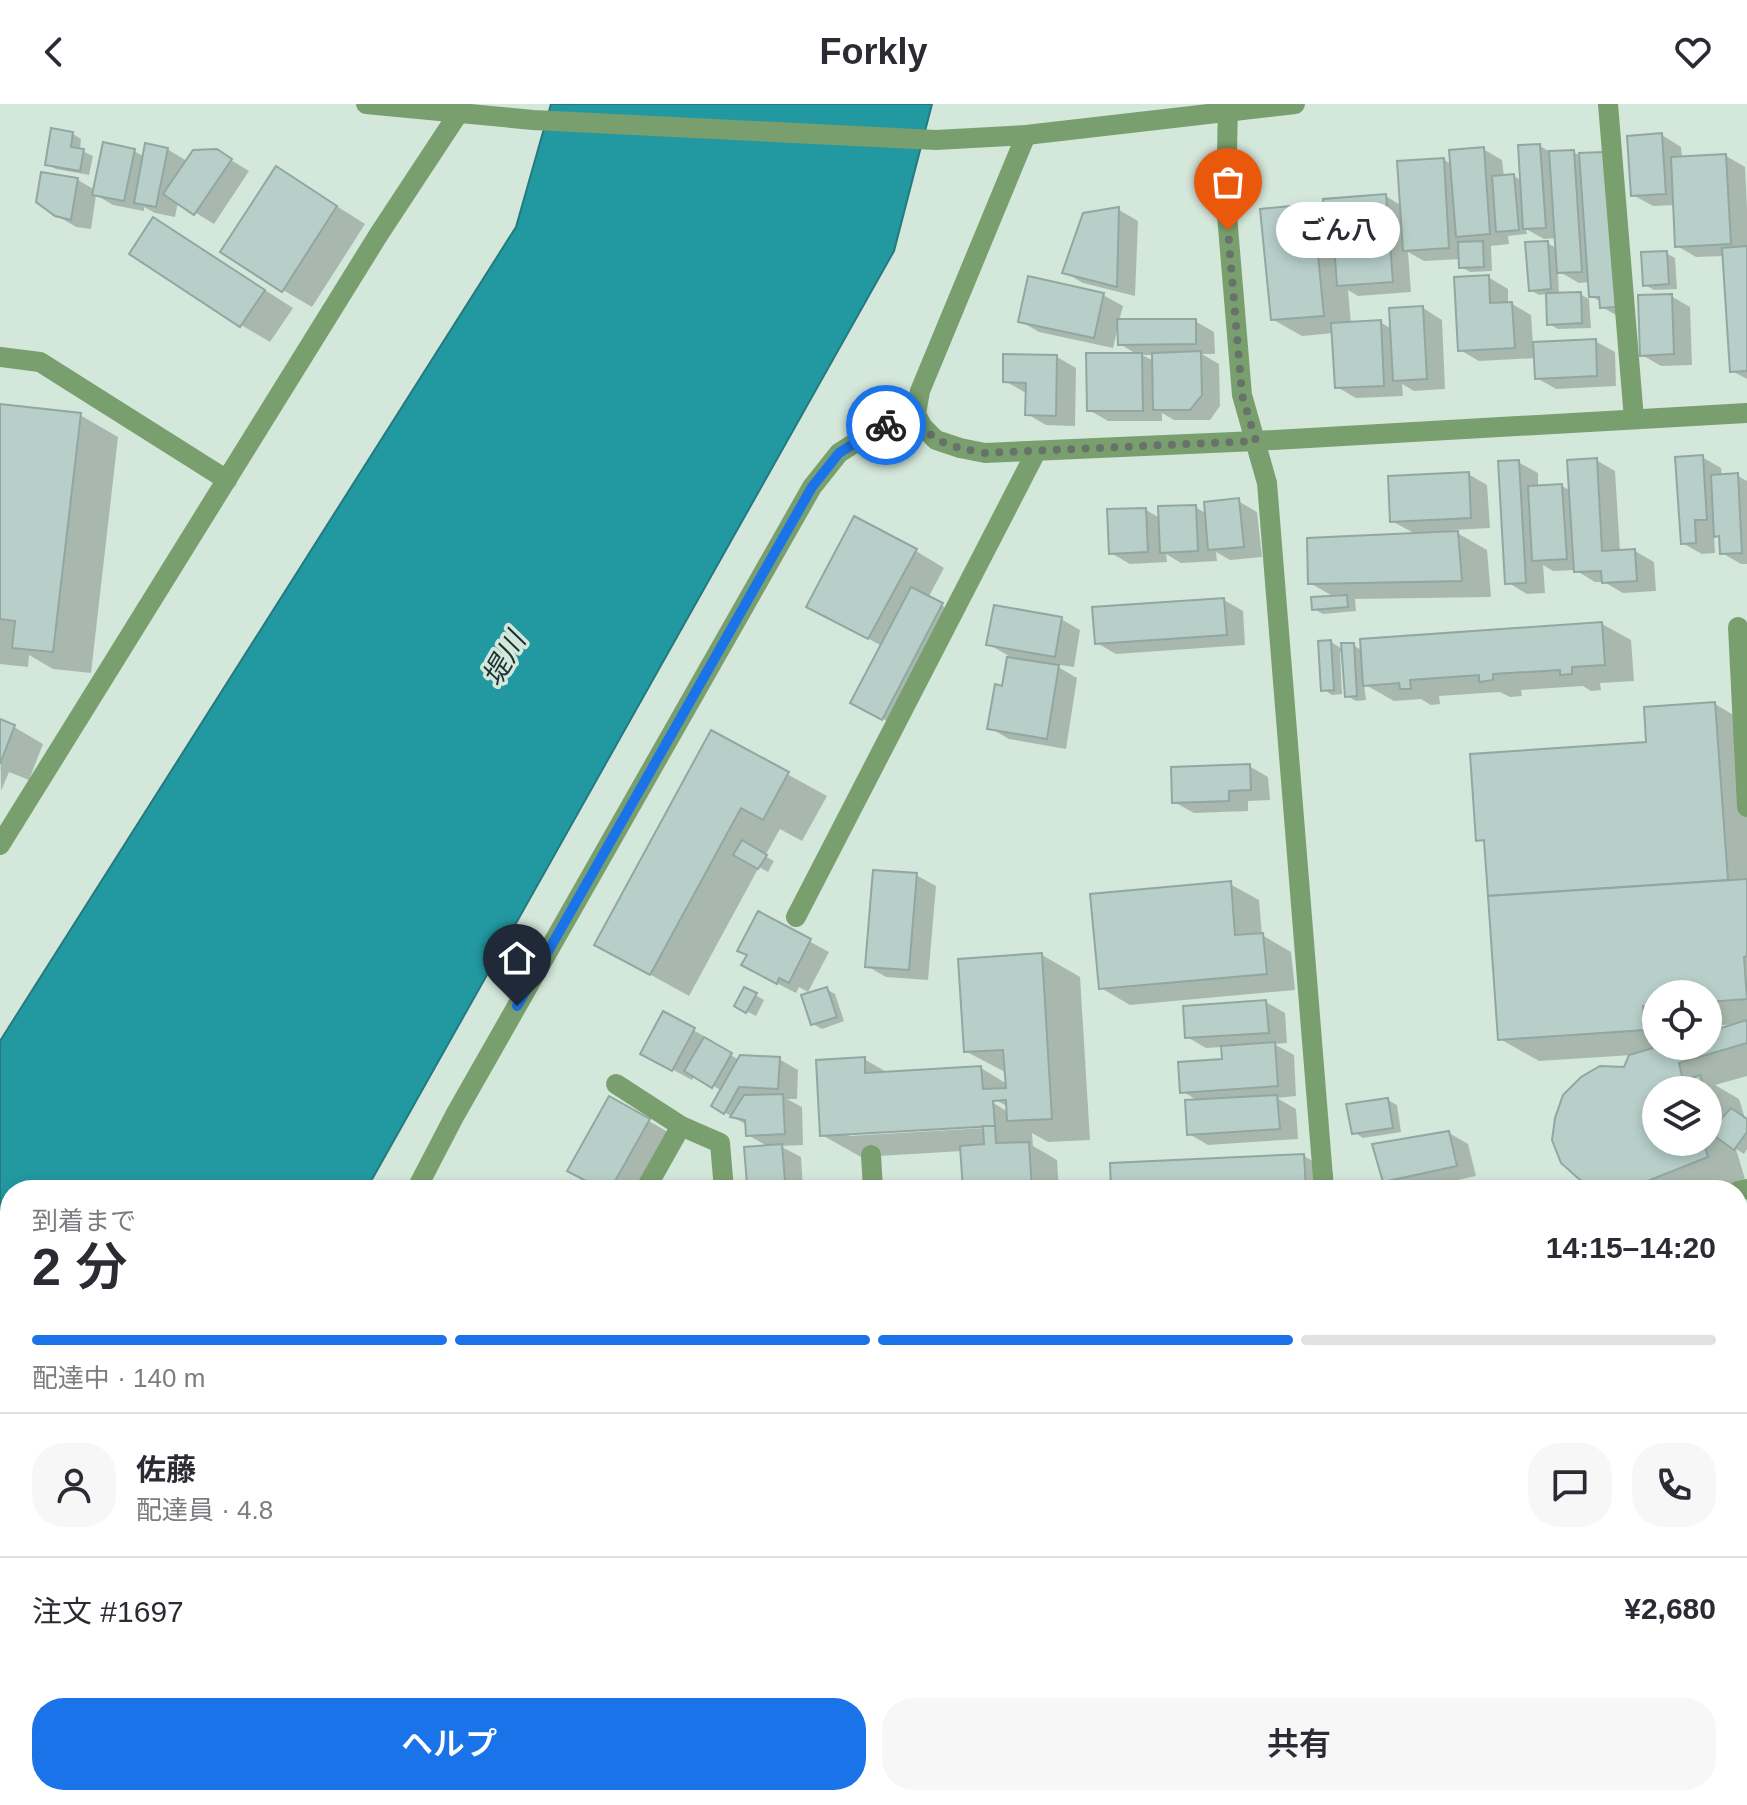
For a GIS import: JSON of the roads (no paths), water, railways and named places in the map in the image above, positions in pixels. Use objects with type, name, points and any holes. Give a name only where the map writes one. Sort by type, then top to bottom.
[{"type":"street","points":[[366,104],[460,109],[533,120],[936,140],[1026,135],[1228,107],[1295,104]]},
{"type":"street","points":[[1608,104],[1634,419]]},
{"type":"street","points":[[1228,107],[1226,203],[1242,395],[1267,483],[1323,1180]]},
{"type":"street","points":[[0,845],[379,234],[460,109]]},
{"type":"street","points":[[1026,135],[920,391],[916,414],[922,426],[936,440],[985,453],[1036,452],[1747,413]]},
{"type":"street","points":[[0,357],[40,362],[227,480]]},
{"type":"street","points":[[421,1180],[812,487],[839,453],[875,430],[916,414]]},
{"type":"street","points":[[796,917],[1036,452]]},
{"type":"street","points":[[1738,627],[1747,807]]},
{"type":"street","points":[[616,1084],[681,1126],[720,1143],[723,1180]]},
{"type":"street","points":[[651,1180],[681,1126]]},
{"type":"street","points":[[871,1155],[872,1180]]},
{"type":"water","name":"堤川","points":[[551,104],[932,104],[894,251],[372,1180],[0,1180],[0,1041],[516,227]]},
{"type":"place","name":"ごん八","points":[[1228,230]]}]
